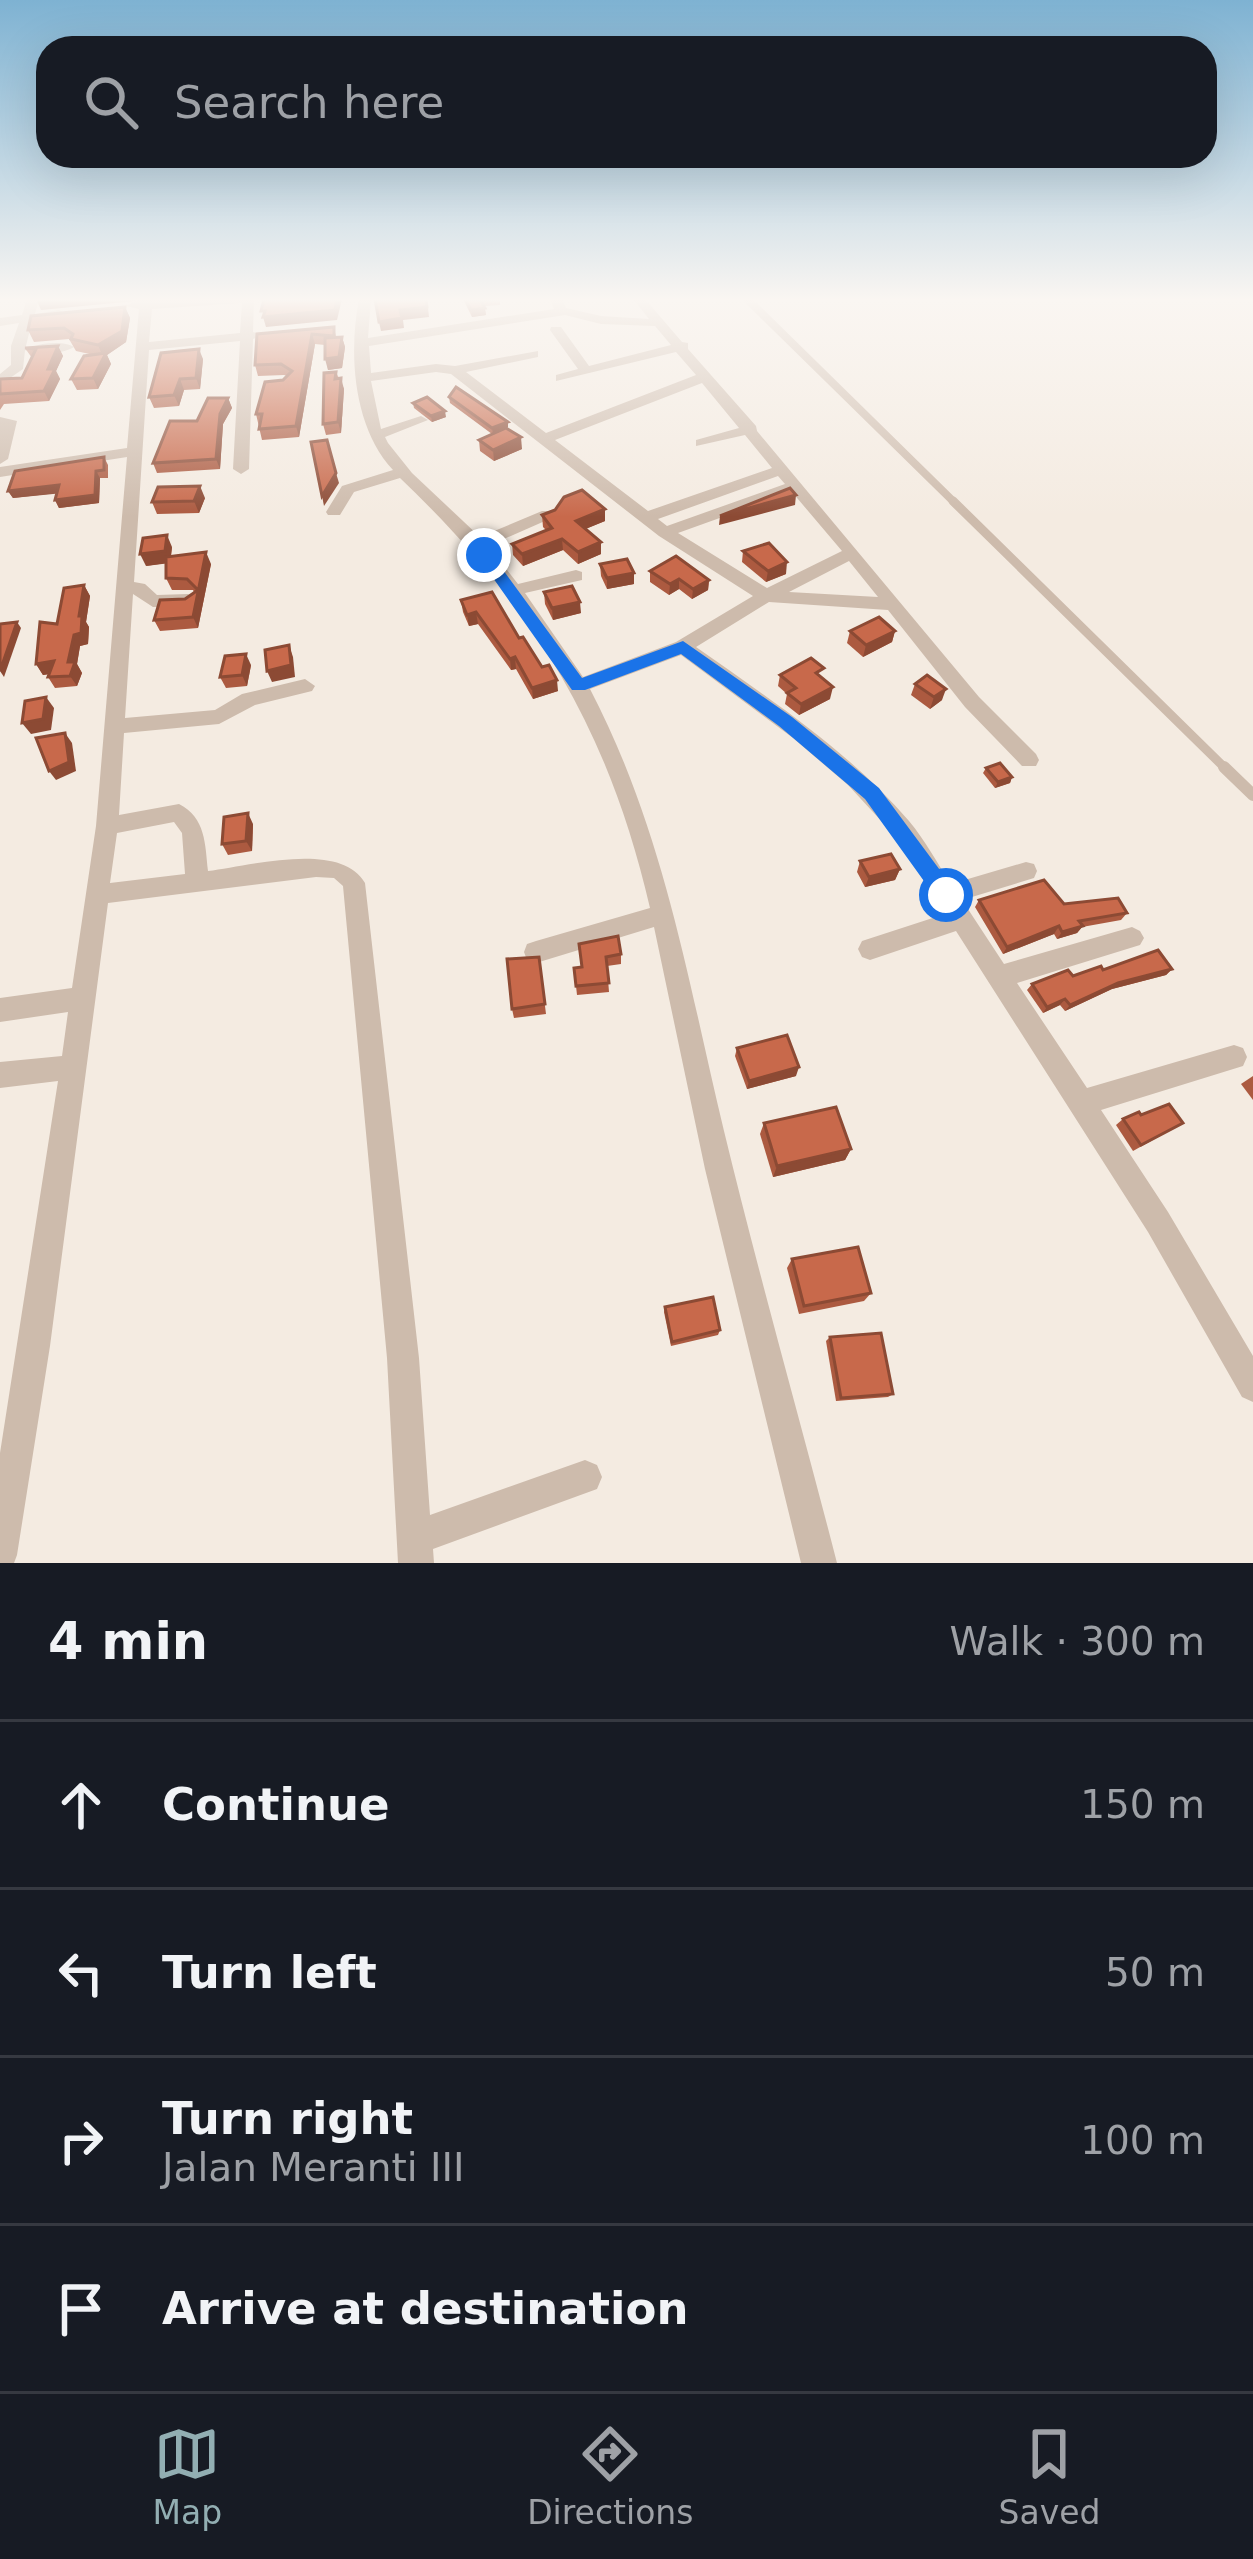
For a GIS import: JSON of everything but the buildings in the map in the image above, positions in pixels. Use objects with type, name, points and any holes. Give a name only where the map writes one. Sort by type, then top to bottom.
[{"type":"street","points":[[0,1555],[107,826],[138,372]]},
{"type":"street","points":[[241,469],[247,372]]},
{"type":"street","points":[[384,372],[357,374],[375,436],[401,473],[476,545],[578,686],[641,830],[819,1563]]},
{"type":"street","points":[[458,372],[665,532],[766,596],[893,604]]},
{"type":"street","points":[[561,377],[579,372]]},
{"type":"street","points":[[701,372],[972,702],[1029,760]]},
{"type":"street","points":[[0,459],[9,411],[7,377]]},
{"type":"street","points":[[546,438],[704,377]]},
{"type":"street","points":[[246,386],[265,385]]},
{"type":"street","points":[[375,436],[421,420]]},
{"type":"street","points":[[701,443],[751,429]]},
{"type":"street","points":[[0,472],[133,452]]},
{"type":"street","points":[[648,517],[783,469]]},
{"type":"street","points":[[334,512],[348,489],[401,473]]},
{"type":"street","points":[[665,532],[795,487]]},
{"type":"street","points":[[476,545],[548,514]]},
{"type":"street","points":[[578,686],[683,647],[766,596],[852,553]]},
{"type":"street","points":[[511,591],[576,576]]},
{"type":"street","points":[[122,588],[139,587],[154,601],[190,600]]},
{"type":"street","points":[[683,647],[786,722],[872,793],[946,895],[1082,1103],[1253,1386]]},
{"type":"street","points":[[114,725],[219,717],[260,695],[305,686]]},
{"type":"street","points":[[107,826],[179,813],[193,830],[197,881]]},
{"type":"street","points":[[97,895],[335,868],[347,872],[354,883],[403,1358],[415,1551],[585,1477]]},
{"type":"street","points":[[946,895],[1026,871]]},
{"type":"street","points":[[536,952],[665,914]]},
{"type":"street","points":[[870,949],[961,919]]},
{"type":"street","points":[[999,977],[1132,938]]},
{"type":"street","points":[[0,1010],[82,998]]},
{"type":"street","points":[[1082,1103],[1234,1057]]},
{"type":"street","points":[[0,1075],[73,1067]]},
{"type":"lane","points":[[821,372],[1253,795]]},
{"type":"route","points":[[484,555],[578,686],[683,647],[786,722],[872,793],[946,895]]}]
